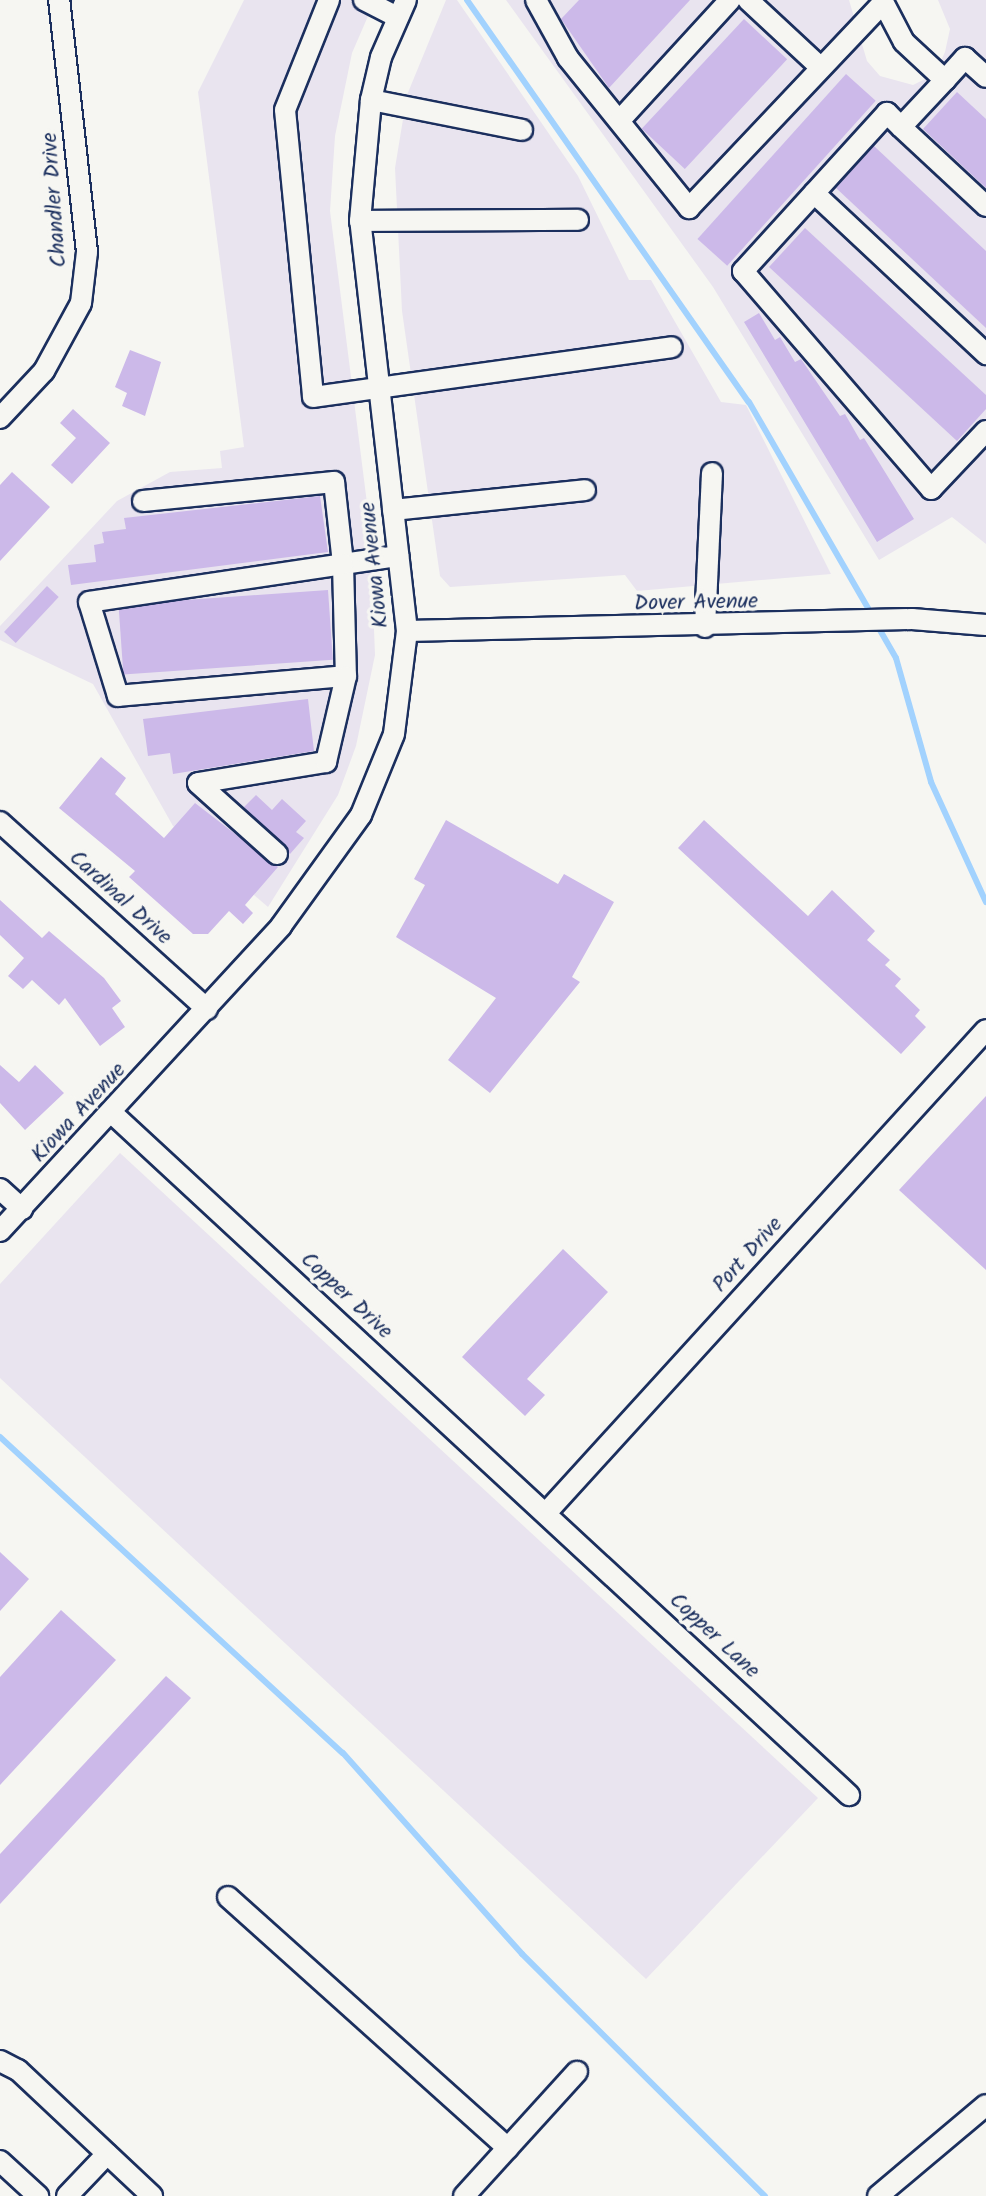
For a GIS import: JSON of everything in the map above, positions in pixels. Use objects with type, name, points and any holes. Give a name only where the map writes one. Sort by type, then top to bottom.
[{"type":"street","name":"Chandler Drive","points":[[0,418],[44,371],[81,303],[87,252],[59,0]]},
{"type":"street","points":[[329,0],[285,110],[313,397],[379,384],[672,347]]},
{"type":"street","points":[[364,0],[402,8]]},
{"type":"street","points":[[536,0],[568,58],[621,119],[689,208],[883,1],[904,42],[945,80]]},
{"type":"street","points":[[621,119],[730,0]]},
{"type":"street","points":[[748,0],[820,67]]},
{"type":"street","name":"Kiowa Avenue","points":[[0,1231],[113,1114],[281,926],[361,815],[394,734],[407,631],[360,221],[371,100],[402,8]]},
{"type":"street","points":[[901,127],[965,58],[986,77]]},
{"type":"street","points":[[371,100],[522,130]]},
{"type":"street","points":[[986,206],[887,113],[743,271],[931,489],[986,431]]},
{"type":"street","points":[[814,193],[986,354]]},
{"type":"street","points":[[360,221],[578,220]]},
{"type":"street","points":[[705,627],[712,473]]},
{"type":"street","points":[[143,501],[334,482],[343,564],[346,676],[326,762],[198,783],[277,854]]},
{"type":"street","points":[[393,510],[585,490]]},
{"type":"street","points":[[346,676],[118,696],[89,602],[398,556]]},
{"type":"street","name":"Dover Avenue","points":[[407,631],[705,627],[912,619],[986,625]]},
{"type":"street","name":"Cardinal Drive","points":[[0,822],[207,1009]]},
{"type":"street","name":"Port Drive","points":[[546,1513],[986,1030]]},
{"type":"street","name":"Copper Drive","points":[[113,1114],[546,1513]]},
{"type":"street","points":[[0,1189],[22,1209]]},
{"type":"street","name":"Copper Lane","points":[[546,1513],[849,1795]]},
{"type":"street","points":[[228,1897],[508,2148]]},
{"type":"street","points":[[0,2061],[152,2196]]},
{"type":"street","points":[[464,2196],[577,2072]]},
{"type":"street","points":[[878,2196],[986,2105]]},
{"type":"street","points":[[67,2196],[107,2154]]},
{"type":"street","points":[[0,2161],[38,2196]]},
{"type":"shaded area","points":[[244,0],[375,0],[352,53],[335,136],[330,211],[370,527],[375,655],[356,746],[338,795],[268,907],[173,826],[93,684],[0,640],[0,626],[117,501],[170,472],[222,468],[220,451],[244,447],[198,92]]},
{"type":"shaded area","points":[[446,0],[457,0],[578,176],[629,280],[651,280],[721,402],[746,405],[831,574],[637,591],[625,575],[450,587],[440,576],[402,311],[395,168],[407,95]]},
{"type":"shaded area","points":[[506,0],[849,0],[867,61],[880,76],[913,85],[935,74],[945,52],[950,29],[938,0],[986,0],[986,544],[952,517],[879,560],[713,287]]},
{"type":"shaded area","points":[[120,1153],[818,1798],[646,1979],[0,1378],[0,1284]]},
{"type":"building","points":[[579,0],[690,0],[609,88],[561,19]]},
{"type":"building","points":[[744,19],[787,59],[685,169],[642,129]]},
{"type":"building","points":[[846,74],[876,101],[727,266],[697,239]]},
{"type":"building","points":[[957,92],[986,119],[986,188],[923,129]]},
{"type":"building","points":[[874,146],[986,251],[986,328],[836,188]]},
{"type":"building","points":[[805,228],[986,395],[986,409],[957,441],[769,267]]},
{"type":"building","points":[[759,313],[775,340],[780,337],[795,362],[801,359],[840,416],[845,414],[860,440],[864,438],[914,519],[877,542],[744,322]]},
{"type":"building","points":[[130,350],[161,362],[145,416],[122,406],[127,393],[115,387]]},
{"type":"building","points":[[73,409],[110,443],[72,484],[51,465],[76,438],[60,423]]},
{"type":"building","points":[[12,472],[50,507],[0,561],[0,485]]},
{"type":"building","points":[[320,496],[328,552],[71,585],[68,565],[96,562],[94,545],[104,543],[102,532],[126,529],[124,518]]},
{"type":"building","points":[[47,586],[59,597],[16,643],[4,632]]},
{"type":"building","points":[[328,590],[333,660],[123,674],[119,605]]},
{"type":"building","points":[[308,699],[314,751],[173,774],[170,753],[148,756],[143,719]]},
{"type":"building","points":[[101,757],[126,778],[115,794],[164,838],[195,803],[278,867],[245,905],[253,913],[243,924],[229,911],[208,934],[193,934],[129,877],[135,871],[59,808]]},
{"type":"building","points":[[256,795],[272,810],[282,799],[306,821],[296,832],[304,838],[290,854],[244,807]]},
{"type":"building","points":[[446,820],[558,884],[564,874],[614,902],[572,977],[580,982],[490,1093],[448,1060],[496,998],[396,937],[425,885],[414,879]]},
{"type":"building","points":[[704,820],[808,916],[832,890],[875,931],[867,940],[890,960],[885,965],[901,979],[895,986],[920,1010],[915,1016],[926,1027],[901,1054],[678,848]]},
{"type":"building","points":[[0,900],[42,938],[49,931],[104,978],[121,1001],[112,1008],[125,1027],[100,1046],[65,998],[59,1005],[32,980],[23,989],[8,976],[24,958],[0,935]]},
{"type":"building","points":[[0,1065],[19,1082],[35,1065],[64,1093],[25,1130],[0,1103]]},
{"type":"building","points":[[986,1096],[986,1270],[899,1190]]},
{"type":"building","points":[[563,1249],[608,1292],[527,1379],[545,1395],[525,1416],[462,1357]]},
{"type":"building","points":[[0,1552],[29,1579],[0,1611]]},
{"type":"building","points":[[61,1610],[116,1660],[0,1785],[0,1677]]},
{"type":"building","points":[[166,1676],[191,1698],[0,1904],[0,1854]]},
{"type":"waterway","points":[[467,0],[749,402],[872,615]]},
{"type":"waterway","points":[[877,625],[896,658],[931,782],[986,902]]},
{"type":"waterway","points":[[0,1437],[343,1753],[522,1954],[765,2196]]}]
